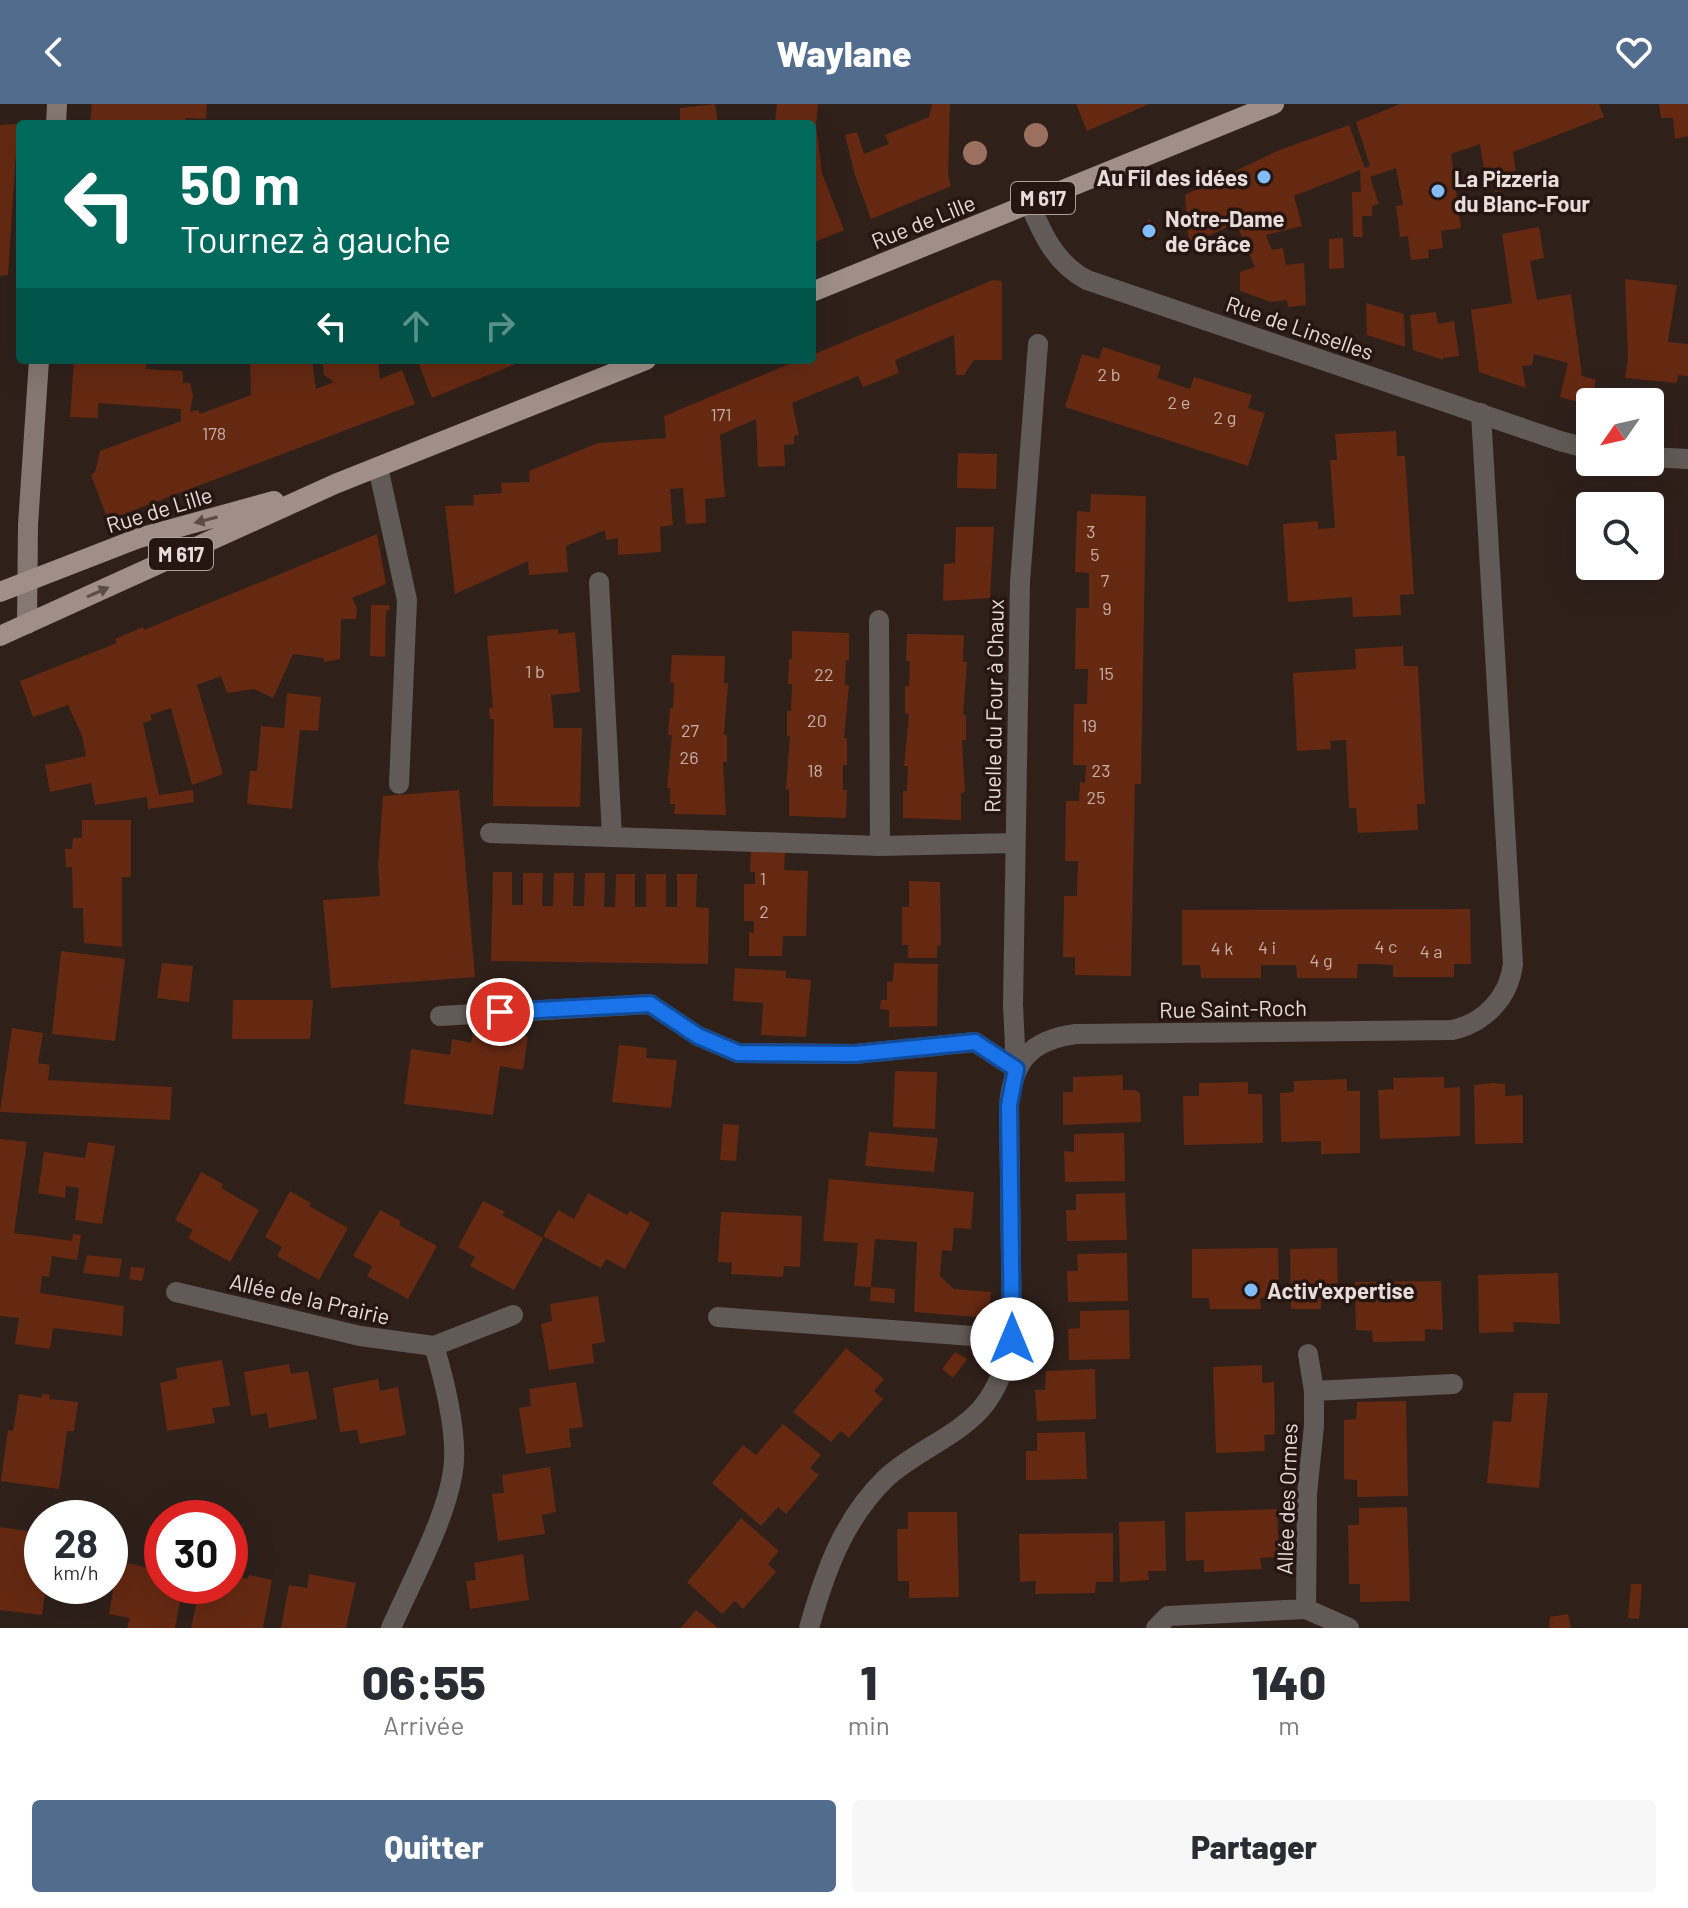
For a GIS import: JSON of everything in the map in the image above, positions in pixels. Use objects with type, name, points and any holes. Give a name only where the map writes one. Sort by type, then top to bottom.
[{"type":"main road","name":"Rue de Lille","points":[[816,290],[1274,104]]},
{"type":"main road","points":[[27,624],[26,581],[39,364]]},
{"type":"main road","name":"Rue de Lille","points":[[0,636],[335,484],[636,364]]},
{"type":"main road","name":"Rue de Lille","points":[[0,592],[139,538],[335,484]]},
{"type":"street","name":"Rue de Linselles","points":[[1030,204],[1052,248],[1071,271],[1087,280],[1576,445]]},
{"type":"street","name":"Ruelle du Four à Chaux","points":[[1016,1069],[1013,1004],[1022,539],[1038,344]]},
{"type":"street","name":"Rue Saint-Roch","points":[[1016,1069],[1026,1054],[1039,1044],[1058,1036],[1076,1034],[1452,1030],[1467,1027],[1481,1019],[1504,993],[1511,979],[1513,964],[1481,413]]},
{"type":"street","points":[[1664,458],[1688,459]]},
{"type":"street","points":[[378,467],[407,600],[399,784]]},
{"type":"street","points":[[599,582],[612,837]]},
{"type":"street","points":[[879,620],[880,846]]},
{"type":"street","points":[[490,833],[880,846],[1015,843]]},
{"type":"street","points":[[440,1016],[650,1004],[698,1036],[738,1053],[855,1054],[975,1042],[1016,1069],[1009,1105],[1012,1339],[1002,1375],[979,1411],[887,1477],[857,1511],[833,1556],[809,1628]]},
{"type":"street","name":"Allée de la Prairie","points":[[176,1292],[360,1336],[434,1346],[513,1315]]},
{"type":"street","points":[[718,1317],[1012,1339]]},
{"type":"street","points":[[391,1628],[441,1515],[454,1462],[441,1367],[434,1346]]},
{"type":"street","name":"Allée des Ormes","points":[[1306,1609],[1307,1494],[1314,1391],[1308,1354]]},
{"type":"street","points":[[1314,1391],[1453,1384]]},
{"type":"street","points":[[1156,1628],[1168,1616],[1306,1609],[1349,1628]]},
{"type":"building","points":[[92,104],[207,104],[206,119],[90,120]]},
{"type":"building","points":[[715,104],[717,120],[680,120],[680,108]]},
{"type":"building","points":[[777,104],[818,104],[816,125],[816,120],[775,120]]},
{"type":"building","points":[[932,104],[950,104],[948,174],[951,186],[871,219],[845,135],[857,132],[864,154],[889,144],[885,135],[929,117]]},
{"type":"building","points":[[1076,104],[1149,104],[1087,131]]},
{"type":"building","points":[[1400,104],[1599,104],[1604,117],[1513,152],[1518,188],[1495,192],[1492,173],[1485,174],[1480,144],[1451,154],[1461,228],[1441,231],[1443,248],[1428,250],[1429,258],[1411,260],[1408,236],[1400,237],[1396,206],[1403,205],[1396,168],[1370,177],[1379,204],[1372,206],[1372,216],[1362,216],[1363,237],[1353,237],[1352,192],[1361,192],[1360,170],[1294,196],[1302,226],[1266,235],[1272,250],[1283,248],[1286,265],[1304,263],[1306,305],[1288,307],[1287,300],[1271,302],[1240,291],[1240,272],[1255,267],[1236,223],[1189,245],[1185,195],[1277,151],[1349,125],[1365,168],[1370,166],[1356,122]]},
{"type":"building","points":[[1659,104],[1688,104],[1688,136],[1675,139],[1673,118],[1661,118]]},
{"type":"building","points":[[16,124],[8,275],[0,276],[0,125]]},
{"type":"building","points":[[816,125],[822,173],[844,230],[816,241]]},
{"type":"building","name":"Notre-Dame de Grâce","points":[[1149,220],[1158,225],[1159,235],[1151,241],[1141,237],[1140,226]]},
{"type":"building","points":[[1539,227],[1544,258],[1530,261],[1537,300],[1571,294],[1582,376],[1596,380],[1594,388],[1576,388],[1576,401],[1560,397],[1568,363],[1534,354],[1532,365],[1522,366],[1526,388],[1479,372],[1471,310],[1512,303],[1502,234]]},
{"type":"building","points":[[1343,238],[1344,268],[1329,269],[1329,239]]},
{"type":"building","points":[[1625,279],[1677,285],[1668,342],[1688,344],[1688,376],[1678,375],[1677,383],[1625,378],[1628,359]]},
{"type":"building","points":[[993,280],[1002,281],[1002,360],[974,360],[964,375],[956,375],[954,335],[895,360],[899,373],[863,387],[858,376],[792,403],[799,435],[794,436],[794,444],[784,445],[785,466],[758,467],[756,419],[720,435],[725,497],[705,499],[706,523],[686,524],[683,488],[670,489],[673,525],[660,527],[661,552],[618,555],[618,538],[606,540],[605,530],[566,546],[568,572],[529,575],[528,561],[455,594],[445,506],[474,505],[473,495],[502,493],[501,483],[530,482],[529,471],[598,443],[666,438],[664,416],[789,364],[816,364],[816,353]]},
{"type":"building","points":[[1366,303],[1404,314],[1405,347],[1367,335]]},
{"type":"building","points":[[1436,312],[1438,324],[1454,321],[1459,356],[1443,360],[1413,350],[1410,315]]},
{"type":"building","points":[[1103,347],[1161,366],[1157,378],[1190,389],[1194,377],[1252,395],[1248,408],[1265,413],[1248,466],[1065,407],[1082,354],[1099,359]]},
{"type":"building","points":[[74,364],[146,364],[146,369],[183,371],[183,383],[190,383],[193,396],[190,412],[198,410],[200,414],[251,395],[250,364],[313,364],[316,389],[334,382],[324,375],[323,364],[378,364],[380,379],[402,370],[415,404],[108,520],[91,475],[95,472],[100,451],[181,421],[181,409],[98,403],[98,418],[70,417]]},
{"type":"building","points":[[419,364],[515,364],[432,398]]},
{"type":"building","points":[[1396,431],[1397,456],[1405,456],[1414,594],[1400,595],[1401,615],[1353,617],[1352,597],[1288,602],[1283,524],[1318,521],[1318,529],[1335,528],[1330,460],[1337,460],[1335,434]]},
{"type":"building","points":[[958,453],[997,454],[996,489],[957,488]]},
{"type":"building","points":[[1091,494],[1146,496],[1141,784],[1135,784],[1131,976],[1075,975],[1075,957],[1063,957],[1064,896],[1077,896],[1078,861],[1065,861],[1066,801],[1079,801],[1080,782],[1085,783],[1086,765],[1073,765],[1074,704],[1087,704],[1088,669],[1075,669],[1076,608],[1089,608],[1089,573],[1075,572],[1077,511],[1090,512]]},
{"type":"building","points":[[956,527],[994,527],[990,598],[943,601],[944,564],[955,563]]},
{"type":"building","points":[[377,534],[386,584],[352,598],[357,608],[356,619],[341,619],[340,659],[324,662],[324,658],[293,654],[273,698],[254,689],[227,693],[221,676],[197,685],[223,774],[192,785],[171,708],[150,715],[152,720],[143,723],[159,795],[193,790],[194,802],[148,809],[147,797],[95,805],[91,783],[50,792],[45,765],[86,756],[82,736],[68,705],[33,717],[20,681],[117,643],[115,639],[143,627],[144,630]]},
{"type":"building","points":[[371,605],[389,605],[390,610],[386,610],[385,657],[370,656]]},
{"type":"building","points":[[558,629],[558,634],[575,632],[580,692],[551,695],[554,728],[582,728],[580,807],[493,806],[494,719],[490,719],[489,708],[493,708],[487,636]]},
{"type":"building","points":[[792,631],[849,633],[845,685],[849,685],[844,738],[847,738],[847,765],[843,765],[843,790],[847,790],[846,818],[789,816],[789,789],[786,789],[790,736],[787,736],[787,711],[791,711],[792,684],[788,684]]},
{"type":"building","points":[[907,634],[964,635],[963,662],[967,662],[963,715],[966,715],[966,740],[962,740],[965,792],[961,793],[961,820],[903,818],[903,791],[907,791],[908,766],[904,766],[909,714],[905,713],[905,686],[909,686],[910,661],[906,661]]},
{"type":"building","points":[[1403,646],[1404,666],[1418,666],[1425,804],[1417,804],[1418,830],[1358,833],[1356,808],[1349,808],[1346,740],[1330,741],[1331,749],[1297,751],[1293,673],[1356,669],[1355,649]]},
{"type":"building","points":[[672,655],[725,656],[724,683],[728,683],[724,735],[727,735],[727,762],[723,762],[726,815],[674,814],[675,804],[670,804],[670,788],[667,788],[672,735],[668,735],[674,683],[670,682]]},
{"type":"building","points":[[287,693],[321,697],[318,731],[300,730],[292,809],[247,804],[250,771],[257,771],[261,726],[284,728]]},
{"type":"building","points":[[459,790],[475,977],[331,988],[323,900],[380,896],[378,865],[383,796]]},
{"type":"building","points":[[82,820],[131,820],[131,877],[122,877],[122,947],[84,943],[83,908],[73,908],[72,867],[66,867],[65,849],[72,849],[73,838],[82,838]]},
{"type":"building","points":[[751,849],[785,849],[784,870],[808,871],[806,936],[783,936],[782,956],[749,956],[749,932],[754,933],[754,921],[744,921],[744,884],[755,884],[755,872],[750,872]]},
{"type":"building","points":[[493,872],[512,872],[512,905],[523,905],[523,873],[543,873],[542,906],[553,906],[554,873],[574,873],[573,906],[584,906],[585,873],[605,873],[604,907],[615,907],[616,874],[635,874],[635,907],[646,907],[646,874],[666,874],[666,907],[677,907],[677,874],[697,874],[696,907],[709,908],[708,964],[491,961]]},
{"type":"building","points":[[909,881],[940,882],[941,945],[937,946],[937,958],[908,958],[908,945],[902,945],[902,907],[909,907]]},
{"type":"building","points":[[1470,909],[1471,964],[1454,964],[1454,977],[1393,977],[1393,965],[1358,964],[1357,978],[1297,978],[1296,965],[1261,965],[1261,978],[1201,978],[1200,965],[1182,965],[1182,910]]},
{"type":"building","points":[[61,951],[125,959],[115,1041],[52,1034]]},
{"type":"building","points":[[162,963],[193,966],[189,1002],[157,998]]},
{"type":"building","points":[[894,963],[938,964],[937,1026],[889,1027],[889,1010],[880,1009],[881,1000],[887,1000],[887,982],[893,981]]},
{"type":"building","points":[[735,968],[786,971],[786,978],[811,980],[806,1037],[761,1035],[763,1003],[733,1001]]},
{"type":"building","points":[[233,1000],[313,1000],[310,1039],[232,1039]]},
{"type":"building","points":[[12,1028],[43,1033],[38,1063],[50,1065],[48,1080],[172,1087],[170,1120],[0,1112]]},
{"type":"building","points":[[474,1028],[528,1036],[523,1070],[500,1066],[493,1115],[404,1104],[411,1049],[450,1055],[452,1039],[471,1043]]},
{"type":"building","points":[[619,1045],[647,1048],[646,1058],[677,1060],[671,1108],[612,1102]]},
{"type":"building","points":[[895,1071],[937,1072],[935,1129],[893,1127]]},
{"type":"building","points":[[1123,1075],[1123,1090],[1140,1093],[1141,1122],[1063,1125],[1063,1092],[1073,1092],[1073,1077]]},
{"type":"building","points":[[1444,1077],[1444,1088],[1460,1087],[1460,1136],[1380,1139],[1378,1090],[1394,1089],[1393,1078]]},
{"type":"building","points":[[1347,1079],[1347,1091],[1360,1091],[1360,1153],[1321,1154],[1321,1141],[1281,1142],[1280,1093],[1294,1092],[1294,1081]]},
{"type":"building","points":[[1248,1082],[1248,1094],[1262,1094],[1263,1143],[1184,1145],[1183,1096],[1199,1096],[1199,1083]]},
{"type":"building","points":[[1505,1084],[1505,1096],[1523,1095],[1523,1143],[1475,1144],[1474,1085]]},
{"type":"building","points":[[723,1124],[739,1125],[736,1161],[720,1160]]},
{"type":"building","points":[[869,1132],[938,1138],[934,1172],[865,1166]]},
{"type":"building","points":[[1124,1133],[1125,1181],[1065,1182],[1064,1151],[1074,1152],[1074,1134]]},
{"type":"building","points":[[0,1139],[27,1142],[14,1233],[72,1241],[73,1234],[81,1235],[77,1260],[52,1256],[49,1277],[42,1276],[40,1293],[124,1306],[122,1336],[53,1328],[50,1349],[15,1344],[19,1318],[0,1316]]},
{"type":"building","points":[[88,1142],[115,1146],[102,1224],[75,1220],[79,1188],[66,1186],[65,1198],[38,1193],[44,1152],[85,1158]]},
{"type":"building","points":[[201,1172],[223,1184],[221,1188],[259,1210],[230,1262],[188,1238],[193,1230],[175,1220]]},
{"type":"building","points":[[829,1179],[974,1192],[971,1229],[954,1228],[952,1251],[942,1250],[940,1276],[954,1289],[991,1292],[989,1318],[914,1312],[917,1242],[875,1239],[871,1287],[854,1286],[858,1243],[823,1241]]},
{"type":"building","points":[[290,1191],[311,1203],[309,1206],[348,1228],[319,1280],[277,1256],[282,1247],[265,1237]]},
{"type":"building","points":[[588,1193],[627,1215],[630,1211],[650,1223],[625,1269],[606,1259],[601,1268],[543,1236],[558,1210],[574,1219]]},
{"type":"building","points":[[1125,1193],[1127,1240],[1067,1241],[1066,1210],[1076,1210],[1076,1194]]},
{"type":"building","points":[[483,1201],[543,1238],[514,1290],[470,1266],[475,1257],[458,1247]]},
{"type":"building","points":[[380,1210],[401,1221],[399,1225],[437,1246],[408,1299],[367,1276],[372,1266],[353,1256]]},
{"type":"building","points":[[721,1212],[802,1216],[800,1267],[784,1266],[783,1277],[731,1274],[732,1263],[718,1262]]},
{"type":"building","points":[[1278,1248],[1279,1297],[1260,1298],[1261,1309],[1210,1309],[1209,1298],[1192,1298],[1192,1249]]},
{"type":"building","points":[[1337,1248],[1338,1297],[1321,1297],[1321,1309],[1291,1309],[1290,1249]]},
{"type":"building","points":[[1127,1253],[1128,1301],[1068,1302],[1067,1271],[1078,1271],[1077,1254]]},
{"type":"building","points":[[87,1255],[122,1259],[119,1277],[83,1273]]},
{"type":"building","points":[[131,1267],[145,1268],[142,1281],[129,1279]]},
{"type":"building","points":[[1558,1273],[1560,1324],[1513,1322],[1514,1332],[1479,1333],[1478,1275]]},
{"type":"building","points":[[1441,1281],[1443,1330],[1425,1329],[1425,1341],[1373,1342],[1372,1331],[1356,1330],[1355,1282]]},
{"type":"building","points":[[871,1287],[895,1289],[894,1303],[870,1301]]},
{"type":"building","points":[[598,1296],[605,1342],[592,1344],[594,1363],[549,1370],[541,1324],[552,1321],[550,1304]]},
{"type":"building","points":[[1129,1310],[1130,1359],[1069,1360],[1068,1329],[1080,1328],[1080,1311]]},
{"type":"building","points":[[846,1348],[884,1379],[874,1391],[883,1399],[849,1438],[841,1431],[831,1442],[793,1412]]},
{"type":"building","points":[[955,1352],[967,1359],[953,1378],[942,1369]]},
{"type":"building","points":[[222,1360],[230,1406],[212,1408],[215,1423],[167,1431],[160,1383],[177,1379],[176,1368]]},
{"type":"building","points":[[289,1364],[291,1374],[308,1371],[317,1419],[269,1428],[267,1413],[251,1416],[244,1372]]},
{"type":"building","points":[[1262,1365],[1262,1383],[1274,1382],[1275,1434],[1264,1435],[1265,1451],[1216,1453],[1213,1367]]},
{"type":"building","points":[[1095,1369],[1096,1419],[1037,1421],[1035,1390],[1045,1390],[1046,1371]]},
{"type":"building","points":[[378,1379],[380,1391],[398,1387],[406,1435],[360,1444],[357,1430],[340,1432],[333,1388]]},
{"type":"building","points":[[576,1382],[583,1427],[569,1429],[571,1447],[526,1454],[519,1408],[531,1406],[529,1389]]},
{"type":"building","points":[[1514,1393],[1548,1393],[1539,1488],[1487,1483],[1493,1421],[1511,1422]]},
{"type":"building","points":[[19,1394],[42,1398],[42,1394],[50,1395],[49,1399],[78,1402],[74,1431],[67,1431],[59,1489],[1,1481],[8,1430],[13,1431]]},
{"type":"building","points":[[1406,1401],[1408,1496],[1357,1497],[1357,1480],[1344,1479],[1344,1420],[1356,1419],[1357,1402]]},
{"type":"building","points":[[783,1424],[821,1455],[810,1468],[819,1475],[786,1514],[778,1507],[761,1526],[712,1483],[743,1445],[756,1455]]},
{"type":"building","points":[[1085,1432],[1087,1479],[1026,1480],[1026,1451],[1037,1451],[1037,1433]]},
{"type":"building","points":[[550,1467],[556,1512],[542,1515],[545,1534],[498,1541],[492,1494],[504,1493],[502,1475]]},
{"type":"building","points":[[1407,1507],[1410,1601],[1360,1602],[1360,1584],[1349,1584],[1348,1525],[1359,1525],[1359,1508]]},
{"type":"building","points":[[1277,1509],[1279,1557],[1260,1558],[1262,1569],[1204,1572],[1204,1560],[1186,1561],[1185,1512]]},
{"type":"building","points":[[908,1512],[957,1512],[959,1597],[909,1598],[909,1581],[898,1581],[897,1529],[908,1529]]},
{"type":"building","points":[[741,1518],[779,1551],[768,1564],[776,1572],[743,1609],[735,1601],[722,1614],[687,1582]]},
{"type":"building","points":[[1165,1521],[1166,1571],[1148,1571],[1149,1580],[1120,1582],[1119,1522]]},
{"type":"building","points":[[0,1527],[24,1530],[24,1604],[44,1604],[42,1615],[0,1610]]},
{"type":"building","points":[[1113,1533],[1113,1582],[1096,1582],[1095,1593],[1035,1594],[1036,1581],[1020,1582],[1019,1534]]},
{"type":"building","points":[[523,1554],[529,1600],[470,1609],[466,1581],[476,1580],[474,1563]]},
{"type":"building","points":[[128,1563],[144,1567],[144,1604],[180,1604],[175,1628],[127,1628],[130,1618],[109,1614],[111,1604],[128,1604]]},
{"type":"building","points":[[309,1574],[356,1583],[346,1628],[281,1628],[289,1585],[307,1588]]},
{"type":"building","points":[[249,1575],[272,1580],[263,1628],[191,1628],[196,1604],[248,1604]]},
{"type":"building","points":[[1631,1584],[1642,1584],[1639,1619],[1628,1618]]},
{"type":"building","points":[[696,1610],[718,1628],[681,1628]]},
{"type":"building","points":[[1568,1614],[1571,1628],[1549,1628],[1550,1617]]},
{"type":"place","name":"Au Fil des idées","points":[[1264,177]]},
{"type":"place","name":"La Pizzeria du Blanc-Four","points":[[1438,191]]},
{"type":"place","name":"Notre-Dame de Grâce","points":[[1149,231]]},
{"type":"place","name":"Activ'expertise","points":[[1251,1290]]},
{"type":"route","points":[[500,1012],[650,1004],[698,1036],[738,1053],[855,1054],[975,1042],[1016,1069],[1009,1105],[1012,1339]]}]
